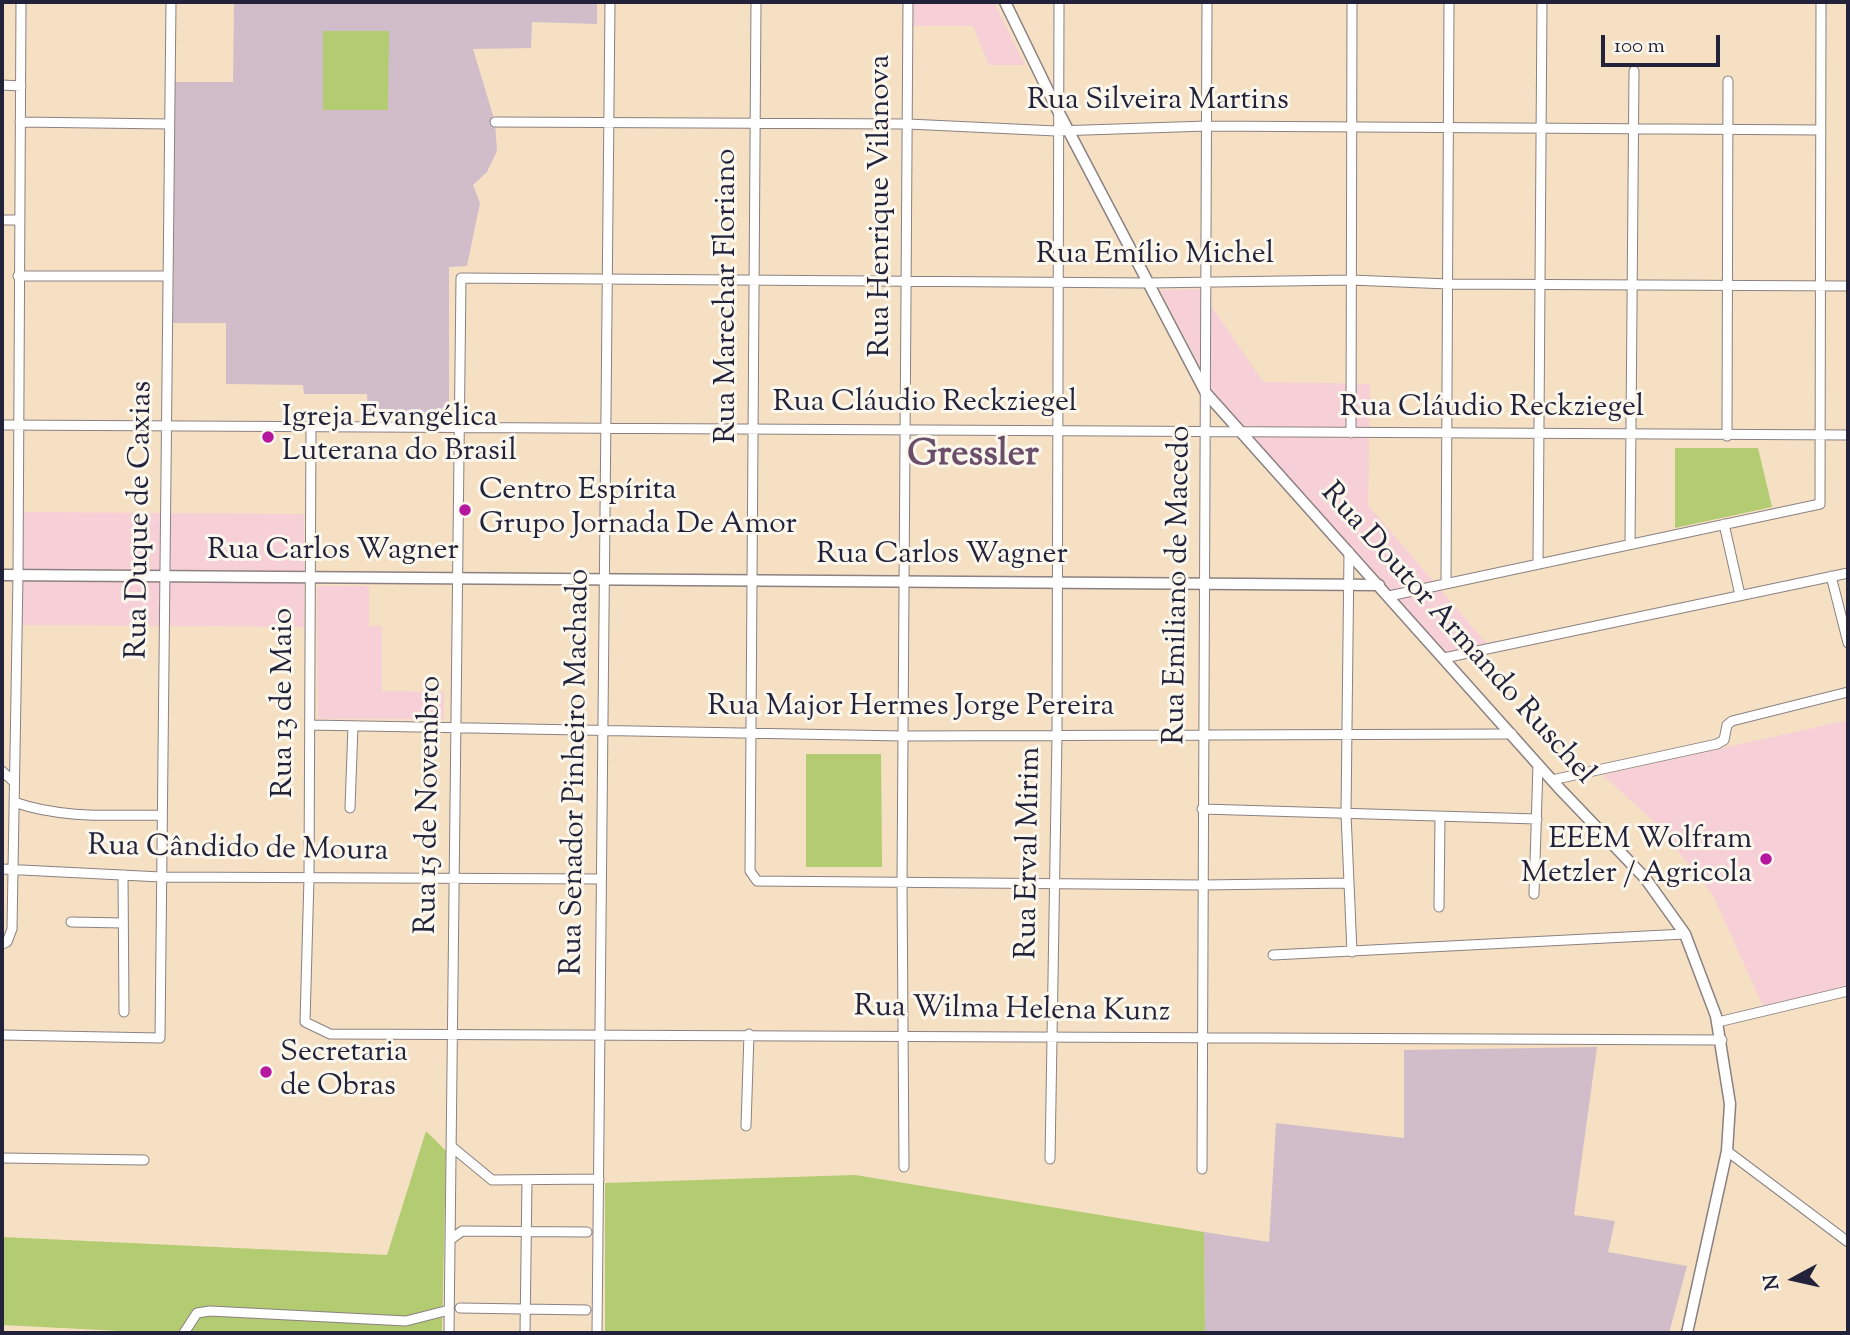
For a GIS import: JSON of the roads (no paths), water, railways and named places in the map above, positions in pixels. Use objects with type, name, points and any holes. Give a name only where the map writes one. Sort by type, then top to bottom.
[{"type":"main road","name":"Rua Doutor Armando Ruschel","points":[[1005,2],[1056,107],[1206,393],[1237,431],[1389,596],[1538,765],[1645,878],[1685,934],[1707,985],[1718,1022],[1730,1104],[1727,1151],[1687,1333]]},
{"type":"main road","name":"Rua Carlos Wagner","points":[[2,575],[1379,585]]},
{"type":"street","points":[[4,943],[12,929],[7,869],[14,782],[18,576],[21,2]]},
{"type":"street","name":"Rua Duque de Caxias","points":[[2,1035],[160,1038],[171,2]]},
{"type":"street","name":"Rua Senador Pinheiro Machado","points":[[597,1333],[610,2]]},
{"type":"street","name":"Rua Marechar Floriano","points":[[755,2],[750,871],[757,881],[902,883]]},
{"type":"street","name":"Rua Henrique Vilanova","points":[[904,1167],[902,883],[908,2]]},
{"type":"street","name":"Rua Erval Mirim","points":[[1050,1159],[1057,736],[1059,282],[1056,107],[1059,2]]},
{"type":"street","name":"Rua Emiliano de Macedo","points":[[1202,1169],[1207,2]]},
{"type":"street","points":[[1351,433],[1352,2]]},
{"type":"street","points":[[1446,583],[1449,2]]},
{"type":"street","points":[[1538,563],[1542,2]]},
{"type":"street","points":[[1389,596],[1820,504],[1821,2]]},
{"type":"street","points":[[1630,544],[1634,71]]},
{"type":"street","points":[[1727,436],[1728,81]]},
{"type":"street","points":[[2,85],[21,86]]},
{"type":"street","points":[[20,122],[169,124]]},
{"type":"street","name":"Rua Silveira Martins","points":[[495,122],[908,124],[1056,131],[1207,126],[1821,130]]},
{"type":"street","points":[[2,220],[18,220]]},
{"type":"street","points":[[18,276],[168,276]]},
{"type":"street","name":"Rua Emílio Michel","points":[[461,278],[1149,283],[1351,280],[1448,285],[1848,286]]},
{"type":"street","name":"Rua 15 de Novembro","points":[[449,1333],[453,878],[460,578],[461,278]]},
{"type":"street","name":"Rua Cláudio Reckziegel","points":[[2,425],[1237,431],[1447,435],[1848,435]]},
{"type":"street","name":"Rua 13 de Maio","points":[[305,1022],[309,878],[311,426]]},
{"type":"street","points":[[1724,524],[1740,595]]},
{"type":"street","points":[[1349,552],[1346,814],[1352,951]]},
{"type":"street","points":[[1444,658],[1848,573]]},
{"type":"street","points":[[1831,576],[1848,643]]},
{"type":"street","points":[[1552,780],[1717,744],[1724,740],[1727,725],[1732,721],[1846,693]]},
{"type":"street","name":"Rua Major Hermes Jorge Pereira","points":[[310,725],[903,736],[1511,734]]},
{"type":"street","points":[[351,808],[353,726]]},
{"type":"street","points":[[1534,894],[1538,765]]},
{"type":"street","points":[[2,771],[14,782]]},
{"type":"street","points":[[13,803],[36,810],[76,815],[162,815]]},
{"type":"street","points":[[1202,809],[1536,819]]},
{"type":"street","points":[[1439,907],[1440,817]]},
{"type":"street","name":"Rua Cândido de Moura","points":[[7,869],[161,877],[600,879]]},
{"type":"street","points":[[123,875],[124,1012]]},
{"type":"street","points":[[902,883],[1349,883]]},
{"type":"street","points":[[71,922],[122,923]]},
{"type":"street","points":[[1273,955],[1685,934]]},
{"type":"street","points":[[1718,1022],[1848,991]]},
{"type":"street","name":"Rua Wilma Helena Kunz","points":[[305,1022],[330,1034],[453,1032],[1722,1040]]},
{"type":"street","points":[[746,1126],[749,1034]]},
{"type":"street","points":[[452,1147],[492,1180],[599,1179]]},
{"type":"street","points":[[1727,1151],[1848,1242]]},
{"type":"street","points":[[2,1158],[144,1160]]},
{"type":"street","points":[[525,1333],[527,1180]]},
{"type":"street","points":[[450,1240],[462,1231],[587,1232]]},
{"type":"street","points":[[460,1308],[586,1310]]},
{"type":"street","points":[[184,1333],[190,1319],[197,1313],[210,1311],[406,1321],[449,1310]]},
{"type":"place","name":"Igreja Evangélica Luterana do Brasil","points":[[268,437]]},
{"type":"place","name":"Centro Espírita Grupo Jornada De Amor","points":[[465,510]]},
{"type":"place","name":"EEEM Wolfram Metzler / Agricola","points":[[1766,859]]},
{"type":"place","name":"Secretaria de Obras","points":[[266,1072]]},
{"type":"district","name":"Gressler","points":[[973,458]]}]
